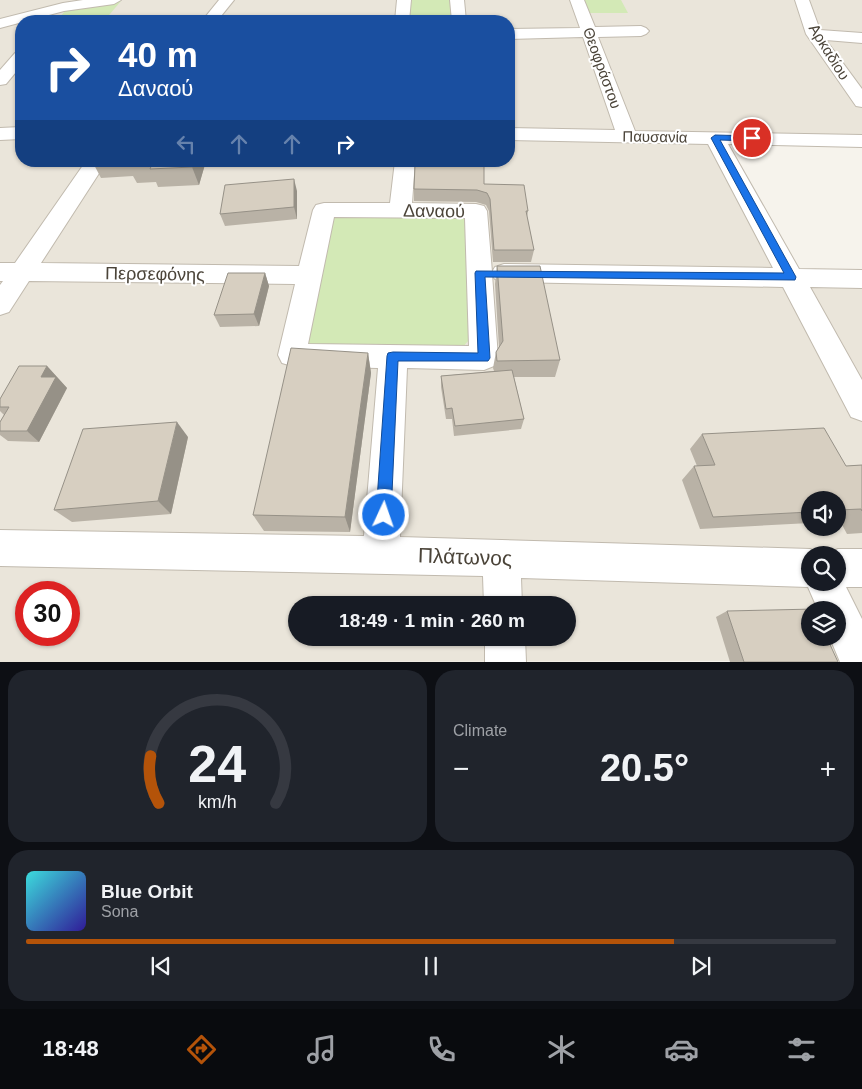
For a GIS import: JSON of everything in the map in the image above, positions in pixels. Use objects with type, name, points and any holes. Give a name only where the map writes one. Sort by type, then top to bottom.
[{"type":"street","points":[[33,15],[63,7],[115,7],[127,0]]},
{"type":"street","points":[[214,15],[227,0]]},
{"type":"street","points":[[403,15],[404,0]]},
{"type":"street","points":[[457,0],[458,15]]},
{"type":"street","name":"Θεοφράστου","points":[[577,0],[627,136]]},
{"type":"street","name":"Αρκαδίου","points":[[802,0],[814,34],[862,102]]},
{"type":"street","points":[[59,15],[63,11],[63,7]]},
{"type":"street","points":[[0,24],[15,20]]},
{"type":"street","points":[[515,34],[641,31]]},
{"type":"street","points":[[814,34],[862,38]]},
{"type":"street","points":[[0,80],[15,63]]},
{"type":"street","points":[[0,134],[15,134]]},
{"type":"street","name":"Παυσανία","points":[[515,134],[862,141]]},
{"type":"street","points":[[715,138],[862,408]]},
{"type":"street","points":[[0,305],[11,272],[92,167]]},
{"type":"street","points":[[400,210],[404,167]]},
{"type":"street","name":"Δαναού","points":[[324,210],[476,211],[480,273],[484,358],[292,355],[324,210]]},
{"type":"street","name":"Περσεφόνης","points":[[11,272],[309,275]]},
{"type":"street","points":[[480,273],[862,279]]},
{"type":"street","points":[[381,555],[393,356]]},
{"type":"street","name":"Πλάτωνος","points":[[0,548],[381,555],[801,568]]},
{"type":"street","points":[[501,558],[503,596]]},
{"type":"street","points":[[846,568],[862,568]]},
{"type":"street","points":[[846,630],[861,662]]},
{"type":"street","points":[[505,646],[506,662]]},
{"type":"shaded area","points":[[0,0],[862,0],[862,141],[716,138],[791,277],[862,279],[862,661],[0,662]]},
{"type":"green space","points":[[412,0],[451,0],[452,15],[409,15]]},
{"type":"green space","points":[[581,0],[621,0],[628,13],[586,13]]},
{"type":"green space","points":[[121,1],[109,15],[62,15],[69,7]]},
{"type":"green space","points":[[337,214],[465,216],[469,340],[461,349],[313,348],[303,340],[329,219]]},
{"type":"building","points":[[151,167],[192,167],[150,169]]},
{"type":"building","points":[[415,167],[484,167],[484,184],[524,185],[528,211],[526,211],[534,250],[494,250],[490,199],[487,193],[477,190],[414,189]]},
{"type":"building","points":[[294,179],[294,207],[220,214],[225,185]]},
{"type":"building","points":[[497,266],[540,266],[560,360],[497,361],[496,352],[503,341]]},
{"type":"building","points":[[228,273],[265,273],[254,314],[214,315]]},
{"type":"building","points":[[291,348],[368,353],[345,517],[253,515]]},
{"type":"building","points":[[19,366],[47,366],[41,377],[56,377],[27,431],[0,431],[0,422],[9,407],[0,407],[0,399]]},
{"type":"building","points":[[512,370],[524,419],[455,426],[452,408],[446,409],[441,376]]},
{"type":"building","points":[[177,422],[158,501],[54,510],[83,429]]},
{"type":"building","points":[[824,428],[846,466],[862,465],[862,511],[861,509],[846,510],[846,491],[801,491],[801,512],[713,517],[694,466],[715,465],[702,434]]},
{"type":"building","points":[[801,609],[801,646],[831,646],[838,662],[744,662],[727,611]]},
{"type":"route","points":[[384,515],[393,356],[484,358],[480,273],[609,273],[791,277],[715,138],[752,138]]}]
